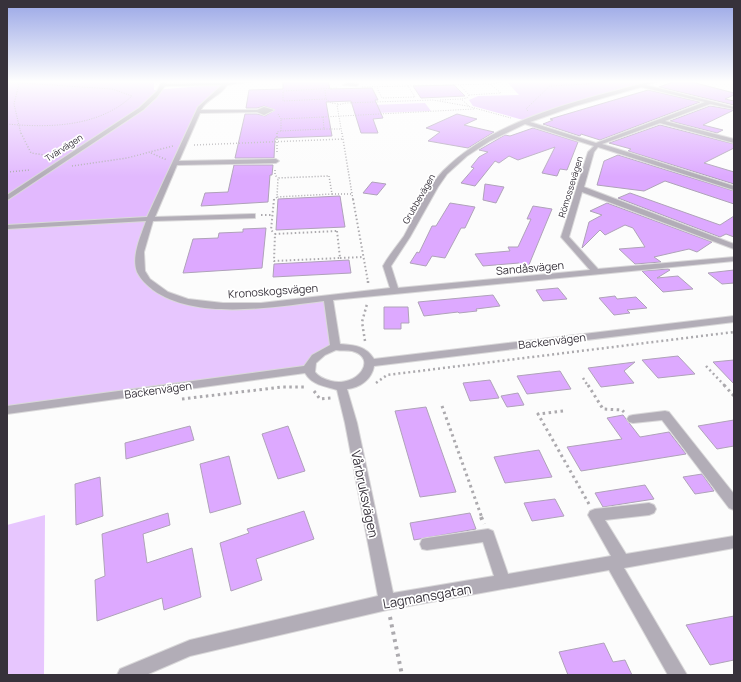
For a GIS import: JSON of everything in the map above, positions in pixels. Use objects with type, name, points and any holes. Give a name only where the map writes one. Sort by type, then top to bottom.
[{"type":"street","name":"Tvärvägen","points":[[7,198],[135,113]]},
{"type":"street","name":"Kronoskogsvägen","points":[[198,113],[150,218],[140,252],[141,271],[147,281],[174,298],[198,304],[223,306],[261,306],[328,298]]},
{"type":"street","name":"Grubbevägen","points":[[395,291],[387,266],[392,256],[409,235],[432,192],[445,173],[480,145],[504,131],[551,113]]},
{"type":"street","points":[[598,144],[682,113]]},
{"type":"street","points":[[660,121],[734,141]]},
{"type":"street","points":[[525,122],[734,188]]},
{"type":"street","name":"Römossevägen","points":[[597,273],[566,236],[579,188],[591,152],[598,144]]},
{"type":"street","points":[[176,163],[276,161]]},
{"type":"street","points":[[579,188],[734,247]]},
{"type":"street","points":[[7,227],[150,218],[252,216]]},
{"type":"street","name":"Sandåsvägen","points":[[328,298],[734,259]]},
{"type":"street","points":[[328,298],[335,347]]},
{"type":"street","name":"Backenvägen","points":[[370,363],[734,319]]},
{"type":"street","points":[[335,347],[358,350],[368,358],[370,363],[370,371],[364,378],[342,391],[320,382],[313,376],[310,369],[311,362],[314,357],[324,350],[335,347]]},
{"type":"street","name":"Backenvägen","points":[[7,410],[310,369]]},
{"type":"street","name":"Vårbruksvägen","points":[[342,391],[387,602]]},
{"type":"street","points":[[633,419],[665,415],[734,504]]},
{"type":"street","points":[[649,509],[595,515],[617,562],[678,675]]},
{"type":"street","points":[[427,544],[488,535],[503,582]]},
{"type":"street","name":"Lagmansgatan","points":[[126,675],[190,648],[387,602],[734,542]]},
{"type":"path","points":[[17,113],[20,126],[31,153],[66,158]]},
{"type":"path","points":[[7,124],[32,127],[80,122],[107,113]]},
{"type":"path","points":[[338,113],[369,293],[369,300],[364,310],[361,331],[368,343]]},
{"type":"path","points":[[341,128],[281,131],[281,119],[402,113]]},
{"type":"path","points":[[491,113],[525,122]]},
{"type":"path","points":[[533,113],[540,116]]},
{"type":"path","points":[[323,117],[324,129]]},
{"type":"path","points":[[69,166],[104,162],[151,153],[173,146],[343,139]]},
{"type":"path","points":[[151,153],[176,163]]},
{"type":"path","points":[[7,172],[36,169]]},
{"type":"path","points":[[332,194],[329,176],[278,178],[277,197],[274,198],[271,230],[276,234],[337,231],[340,258]]},
{"type":"path","points":[[277,197],[353,194]]},
{"type":"path","points":[[276,234],[274,261],[364,257]]},
{"type":"path","points":[[382,361],[387,375],[734,332]]},
{"type":"path","points":[[706,366],[734,396]]},
{"type":"path","points":[[583,378],[603,409],[622,410],[633,419]]},
{"type":"path","points":[[180,399],[282,387],[304,386],[315,391],[320,399],[342,391]]},
{"type":"path","points":[[442,406],[488,535]]},
{"type":"path","points":[[563,411],[538,414],[595,515]]},
{"type":"path","points":[[387,602],[402,675]]},
{"type":"shaded area","points":[[7,113],[197,113],[150,219],[7,230]]},
{"type":"shaded area","points":[[497,113],[547,113],[523,120]]},
{"type":"shaded area","points":[[150,219],[140,252],[147,281],[174,298],[223,306],[328,298],[335,347],[324,350],[310,369],[7,410],[7,227]]},
{"type":"shaded area","points":[[45,515],[44,675],[7,675],[7,525]]},
{"type":"building","points":[[270,113],[328,113],[332,136],[275,138],[274,158],[235,158],[245,114],[265,116]]},
{"type":"building","points":[[355,113],[381,113],[383,118],[373,119],[378,133],[361,133]]},
{"type":"building","points":[[571,113],[672,113],[600,140],[581,134],[580,136],[543,124],[553,120],[550,119]]},
{"type":"building","points":[[692,113],[728,113],[703,125],[723,130],[717,133],[670,121]]},
{"type":"building","points":[[457,114],[477,119],[464,125],[494,132],[468,148],[428,141],[440,132],[426,128]]},
{"type":"building","points":[[660,125],[734,144],[734,148],[704,163],[734,172],[734,184],[628,151],[631,149],[609,143]]},
{"type":"building","points":[[533,128],[578,142],[567,170],[560,169],[557,176],[542,173],[555,147],[518,160],[509,156],[499,163],[495,161],[475,186],[461,183],[474,168],[471,167],[479,157],[488,152],[479,150],[505,135],[510,136]]},
{"type":"building","points":[[618,155],[734,191],[734,204],[665,181],[644,191],[597,185],[604,161]]},
{"type":"building","points":[[234,165],[273,165],[272,175],[270,175],[268,202],[201,206],[205,193],[228,192]]},
{"type":"building","points":[[372,182],[386,184],[377,195],[363,193]]},
{"type":"building","points":[[485,184],[504,187],[496,203],[483,200]]},
{"type":"building","points":[[630,193],[720,225],[734,216],[734,237],[726,234],[720,237],[618,198]]},
{"type":"building","points":[[340,196],[345,227],[276,230],[278,199]]},
{"type":"building","points":[[450,203],[475,207],[465,228],[461,228],[445,258],[432,256],[426,266],[410,263],[417,252],[419,253],[432,226],[436,226]]},
{"type":"building","points":[[607,203],[712,242],[697,252],[689,249],[654,257],[661,262],[635,264],[619,249],[645,247],[633,228],[625,225],[605,235],[600,230],[582,248],[589,222],[602,215],[590,211]]},
{"type":"building","points":[[533,206],[552,209],[526,272],[519,263],[483,266],[475,254],[510,251],[508,247],[518,247],[531,219],[527,219]]},
{"type":"building","points":[[266,228],[262,268],[183,273],[193,239],[218,238],[219,233],[243,232],[243,229]]},
{"type":"building","points":[[349,260],[351,273],[273,277],[274,264]]},
{"type":"building","points":[[670,270],[657,278],[678,276],[693,289],[663,292],[642,271]]},
{"type":"building","points":[[734,270],[734,283],[722,284],[708,273]]},
{"type":"building","points":[[558,288],[567,299],[543,301],[536,290]]},
{"type":"building","points":[[493,295],[500,306],[459,313],[424,316],[418,302]]},
{"type":"building","points":[[615,296],[617,299],[636,297],[647,308],[627,310],[630,313],[614,315],[599,298]]},
{"type":"building","points":[[384,307],[408,307],[409,323],[401,323],[401,329],[384,329]]},
{"type":"building","points":[[678,356],[695,374],[658,378],[642,360]]},
{"type":"building","points":[[734,360],[734,384],[713,362]]},
{"type":"building","points":[[635,362],[624,371],[634,383],[601,387],[588,368]]},
{"type":"building","points":[[560,371],[571,389],[527,394],[517,376]]},
{"type":"building","points":[[490,380],[499,398],[470,401],[463,383]]},
{"type":"building","points":[[518,393],[524,405],[507,407],[501,396]]},
{"type":"building","points":[[426,407],[456,492],[420,497],[395,411]]},
{"type":"building","points":[[623,415],[640,437],[669,432],[686,454],[581,471],[567,447],[622,439],[607,418]]},
{"type":"building","points":[[734,420],[734,446],[717,449],[698,426]]},
{"type":"building","points":[[190,426],[194,440],[126,459],[125,443]]},
{"type":"building","points":[[288,426],[305,471],[278,479],[262,434]]},
{"type":"building","points":[[539,450],[552,477],[505,483],[494,457]]},
{"type":"building","points":[[229,456],[241,504],[210,513],[200,464]]},
{"type":"building","points":[[702,474],[714,491],[695,494],[683,477]]},
{"type":"building","points":[[100,477],[103,516],[76,525],[75,484]]},
{"type":"building","points":[[645,485],[654,499],[603,507],[595,493]]},
{"type":"building","points":[[555,499],[564,516],[532,521],[524,503]]},
{"type":"building","points":[[304,511],[314,539],[256,559],[262,580],[231,591],[220,543],[249,533],[247,529]]},
{"type":"building","points":[[168,513],[170,525],[143,534],[147,563],[192,548],[201,597],[164,610],[162,598],[97,621],[95,580],[105,576],[102,534]]},
{"type":"building","points":[[470,513],[476,529],[414,540],[410,523]]},
{"type":"building","points":[[734,616],[734,660],[710,665],[686,625]]},
{"type":"building","points":[[604,643],[613,662],[625,660],[632,675],[568,675],[559,652]]}]
